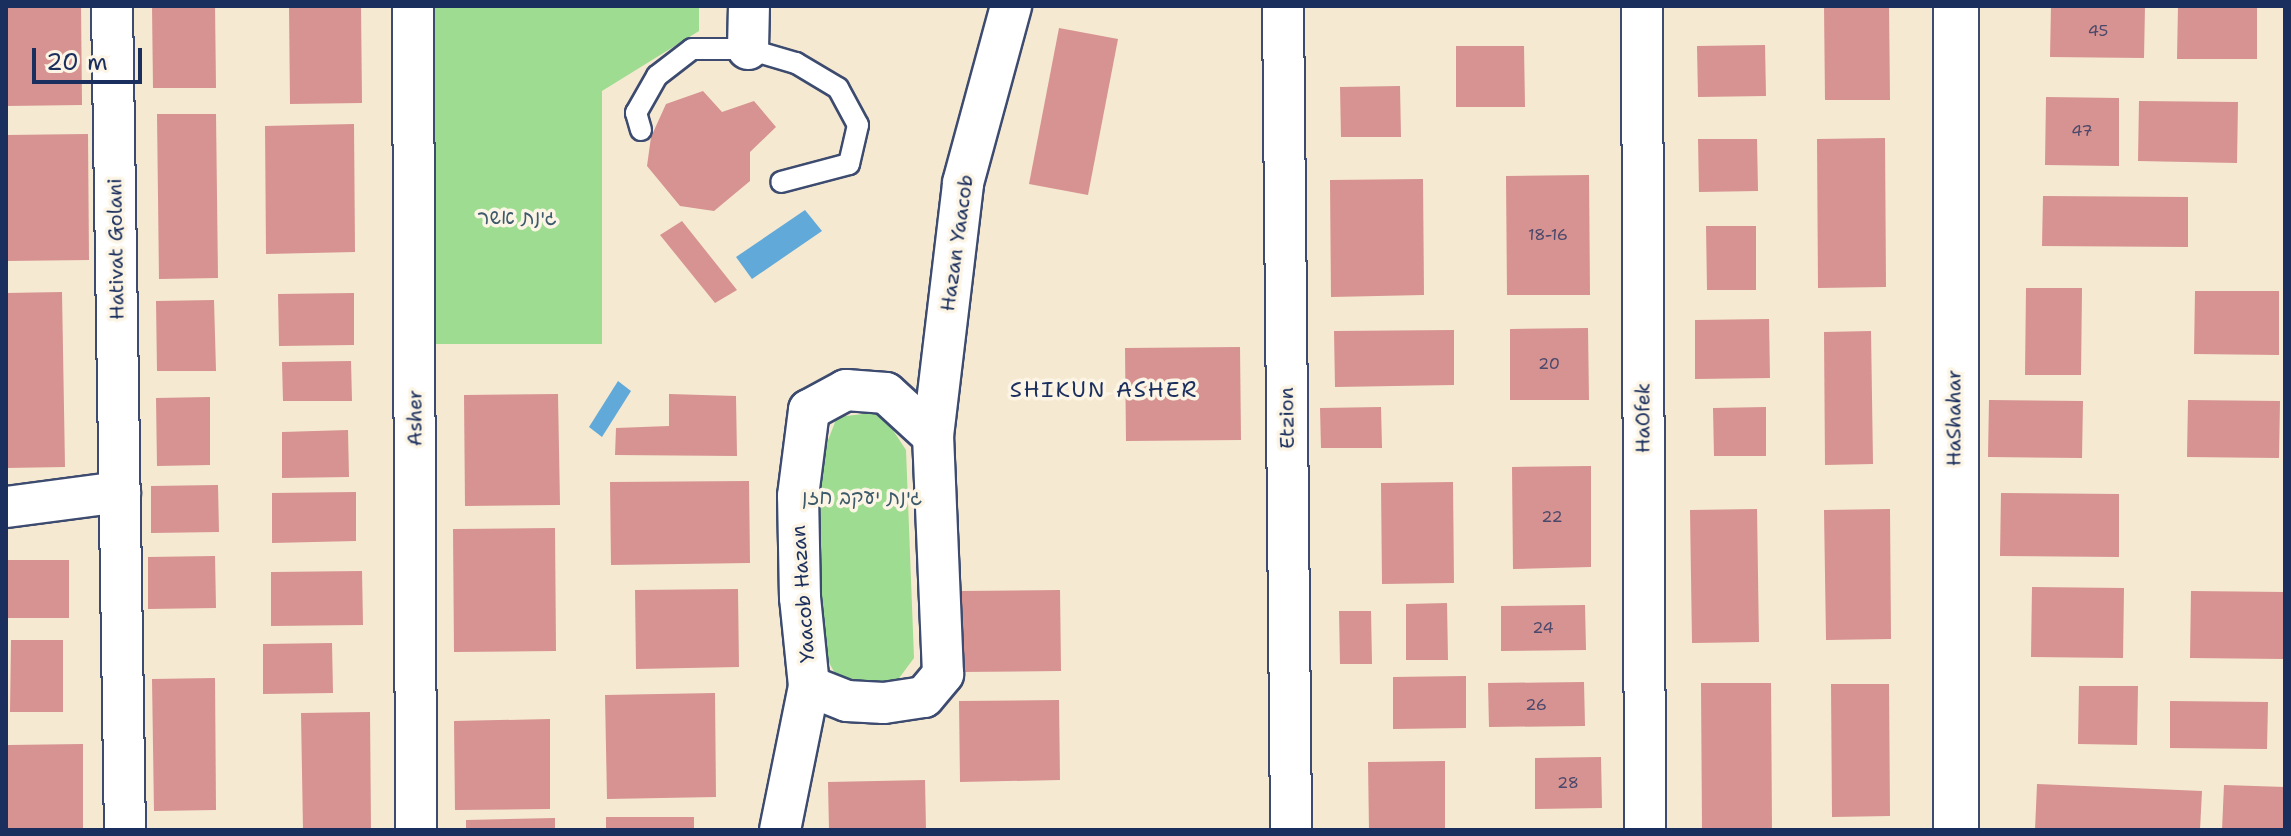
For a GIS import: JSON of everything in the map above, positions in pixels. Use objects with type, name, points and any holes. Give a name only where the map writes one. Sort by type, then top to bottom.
[{"type":"street","name":"Hativat Golani","points":[[112,6],[125,830]]},
{"type":"street","name":"Asher","points":[[413,6],[416,830]]},
{"type":"street","points":[[748,49],[749,6]]},
{"type":"street","name":"Hazan Yaacob","points":[[933,436],[963,183],[1011,6]]},
{"type":"street","name":"Etzion","points":[[1283,6],[1291,830]]},
{"type":"street","name":"HaOfek","points":[[1642,6],[1645,830]]},
{"type":"street","name":"HaShahar","points":[[1956,6],[1956,830]]},
{"type":"street","name":"Yaacob Hazan","points":[[846,390],[886,393],[933,436],[943,674],[924,697],[884,703],[847,701],[809,686],[800,598],[798,496],[809,410],[846,390]]},
{"type":"street","points":[[6,507],[120,492]]},
{"type":"street","points":[[780,830],[809,686]]},
{"type":"lane","points":[[641,130],[636,113],[657,76],[692,49],[748,49],[796,63],[838,88],[858,125],[849,164],[781,182]]},
{"type":"green space","name":"גינת אשר","points":[[433,6],[699,6],[699,31],[602,91],[602,344],[432,344]]},
{"type":"green space","name":"גינת יעקב חזן","points":[[881,412],[906,450],[914,658],[894,685],[844,689],[824,654],[815,474],[837,417]]},
{"type":"water","points":[[805,210],[822,231],[752,279],[736,257]]},
{"type":"water","points":[[618,381],[631,391],[602,437],[589,427]]},
{"type":"building","points":[[6,6],[81,6],[82,105],[6,106]]},
{"type":"building","points":[[152,6],[215,6],[216,88],[153,88]]},
{"type":"building","points":[[289,6],[361,6],[362,103],[290,104]]},
{"type":"building","points":[[1824,6],[1889,6],[1890,100],[1825,100]]},
{"type":"building","points":[[2051,6],[2145,6],[2144,58],[2050,57]]},
{"type":"building","points":[[2178,6],[2257,6],[2257,59],[2177,59]]},
{"type":"building","points":[[1059,28],[1118,39],[1088,195],[1029,184]]},
{"type":"building","points":[[1765,45],[1766,96],[1698,97],[1697,46]]},
{"type":"building","points":[[1456,46],[1524,46],[1525,107],[1456,107]]},
{"type":"building","points":[[1400,86],[1401,137],[1341,137],[1340,87]]},
{"type":"building","points":[[703,91],[722,112],[754,101],[776,127],[750,152],[750,181],[714,211],[680,206],[647,166],[651,137],[666,104]]},
{"type":"building","points":[[2046,97],[2119,98],[2119,166],[2045,165]]},
{"type":"building","points":[[2139,101],[2238,102],[2237,163],[2138,161]]},
{"type":"building","points":[[157,114],[216,114],[218,278],[159,279]]},
{"type":"building","points":[[354,124],[355,252],[266,254],[265,126]]},
{"type":"building","points":[[88,134],[89,260],[6,261],[6,135]]},
{"type":"building","points":[[1885,138],[1886,287],[1818,288],[1817,139]]},
{"type":"building","points":[[1698,139],[1757,139],[1758,191],[1699,192]]},
{"type":"building","points":[[1589,175],[1590,295],[1507,295],[1506,176]]},
{"type":"building","points":[[1423,179],[1424,295],[1331,297],[1330,180]]},
{"type":"building","points":[[2043,196],[2188,197],[2188,247],[2042,246]]},
{"type":"building","points":[[682,221],[737,290],[715,303],[660,235]]},
{"type":"building","points":[[1706,226],[1756,226],[1756,290],[1707,290]]},
{"type":"building","points":[[2026,288],[2082,288],[2081,375],[2025,375]]},
{"type":"building","points":[[2195,291],[2279,291],[2279,355],[2194,354]]},
{"type":"building","points":[[62,292],[65,467],[6,468],[6,293]]},
{"type":"building","points":[[354,293],[354,345],[279,346],[278,294]]},
{"type":"building","points":[[214,300],[216,371],[157,371],[156,301]]},
{"type":"building","points":[[1769,319],[1770,378],[1695,379],[1695,320]]},
{"type":"building","points":[[1588,328],[1589,400],[1510,400],[1510,329]]},
{"type":"building","points":[[1454,330],[1454,385],[1335,387],[1334,331]]},
{"type":"building","points":[[1871,331],[1873,464],[1825,465],[1824,332]]},
{"type":"building","points":[[1240,347],[1241,440],[1126,441],[1125,348]]},
{"type":"building","points":[[351,361],[352,401],[283,401],[282,362]]},
{"type":"building","points":[[558,394],[560,505],[465,506],[464,395]]},
{"type":"building","points":[[669,394],[736,396],[737,456],[615,455],[616,428],[669,426]]},
{"type":"building","points":[[210,397],[210,465],[157,466],[156,398]]},
{"type":"building","points":[[1989,400],[2083,401],[2082,458],[1988,457]]},
{"type":"building","points":[[2188,400],[2280,401],[2279,458],[2187,457]]},
{"type":"building","points":[[1381,407],[1382,448],[1321,448],[1320,408]]},
{"type":"building","points":[[1766,407],[1766,456],[1714,456],[1713,408]]},
{"type":"building","points":[[348,430],[349,477],[282,478],[282,432]]},
{"type":"building","points":[[1591,466],[1591,567],[1513,569],[1512,467]]},
{"type":"building","points":[[749,481],[750,563],[611,565],[610,482]]},
{"type":"building","points":[[1453,482],[1454,583],[1382,584],[1381,483]]},
{"type":"building","points":[[218,485],[219,532],[151,533],[151,486]]},
{"type":"building","points":[[356,492],[356,541],[272,543],[272,493]]},
{"type":"building","points":[[2001,493],[2119,494],[2119,557],[2000,556]]},
{"type":"building","points":[[1757,509],[1759,642],[1692,643],[1690,510]]},
{"type":"building","points":[[1890,509],[1891,639],[1826,640],[1824,510]]},
{"type":"building","points":[[555,528],[556,651],[454,652],[453,529]]},
{"type":"building","points":[[215,556],[216,608],[148,609],[148,557]]},
{"type":"building","points":[[6,560],[69,560],[69,618],[6,618]]},
{"type":"building","points":[[362,571],[363,625],[271,626],[271,572]]},
{"type":"building","points":[[2032,587],[2124,588],[2123,658],[2031,657]]},
{"type":"building","points":[[738,589],[739,667],[636,669],[635,590]]},
{"type":"building","points":[[1060,590],[1061,671],[961,672],[960,591]]},
{"type":"building","points":[[2191,591],[2285,592],[2284,659],[2190,658]]},
{"type":"building","points":[[1447,603],[1448,660],[1406,660],[1406,604]]},
{"type":"building","points":[[1585,605],[1586,650],[1501,651],[1501,606]]},
{"type":"building","points":[[1339,611],[1371,611],[1372,664],[1340,664]]},
{"type":"building","points":[[11,640],[63,640],[63,712],[10,712]]},
{"type":"building","points":[[332,643],[333,693],[263,694],[263,644]]},
{"type":"building","points":[[1466,676],[1466,728],[1393,729],[1393,677]]},
{"type":"building","points":[[215,678],[216,810],[154,811],[152,679]]},
{"type":"building","points":[[1584,682],[1585,726],[1489,727],[1488,683]]},
{"type":"building","points":[[1701,683],[1771,683],[1772,830],[1702,830]]},
{"type":"building","points":[[1831,684],[1889,684],[1890,816],[1832,817]]},
{"type":"building","points":[[2079,686],[2138,686],[2137,745],[2078,744]]},
{"type":"building","points":[[715,693],[716,797],[607,799],[605,695]]},
{"type":"building","points":[[1059,700],[1060,780],[960,782],[959,701]]},
{"type":"building","points":[[2170,701],[2268,702],[2267,749],[2170,748]]},
{"type":"building","points":[[370,712],[371,830],[303,830],[301,713]]},
{"type":"building","points":[[550,719],[550,809],[455,810],[454,721]]},
{"type":"building","points":[[83,744],[83,830],[8,830],[8,745]]},
{"type":"building","points":[[1601,757],[1602,808],[1535,809],[1535,758]]},
{"type":"building","points":[[1445,761],[1445,830],[1369,830],[1368,762]]},
{"type":"building","points":[[925,780],[926,830],[829,830],[828,782]]},
{"type":"building","points":[[2037,784],[2202,791],[2200,830],[2035,830]]},
{"type":"building","points":[[2224,785],[2285,787],[2285,830],[2222,830]]},
{"type":"building","points":[[606,817],[694,817],[694,830],[606,830]]},
{"type":"building","points":[[555,818],[555,830],[466,830],[466,820]]},
{"type":"district","name":"SHIKUN ASHER","points":[[1104,390]]}]
